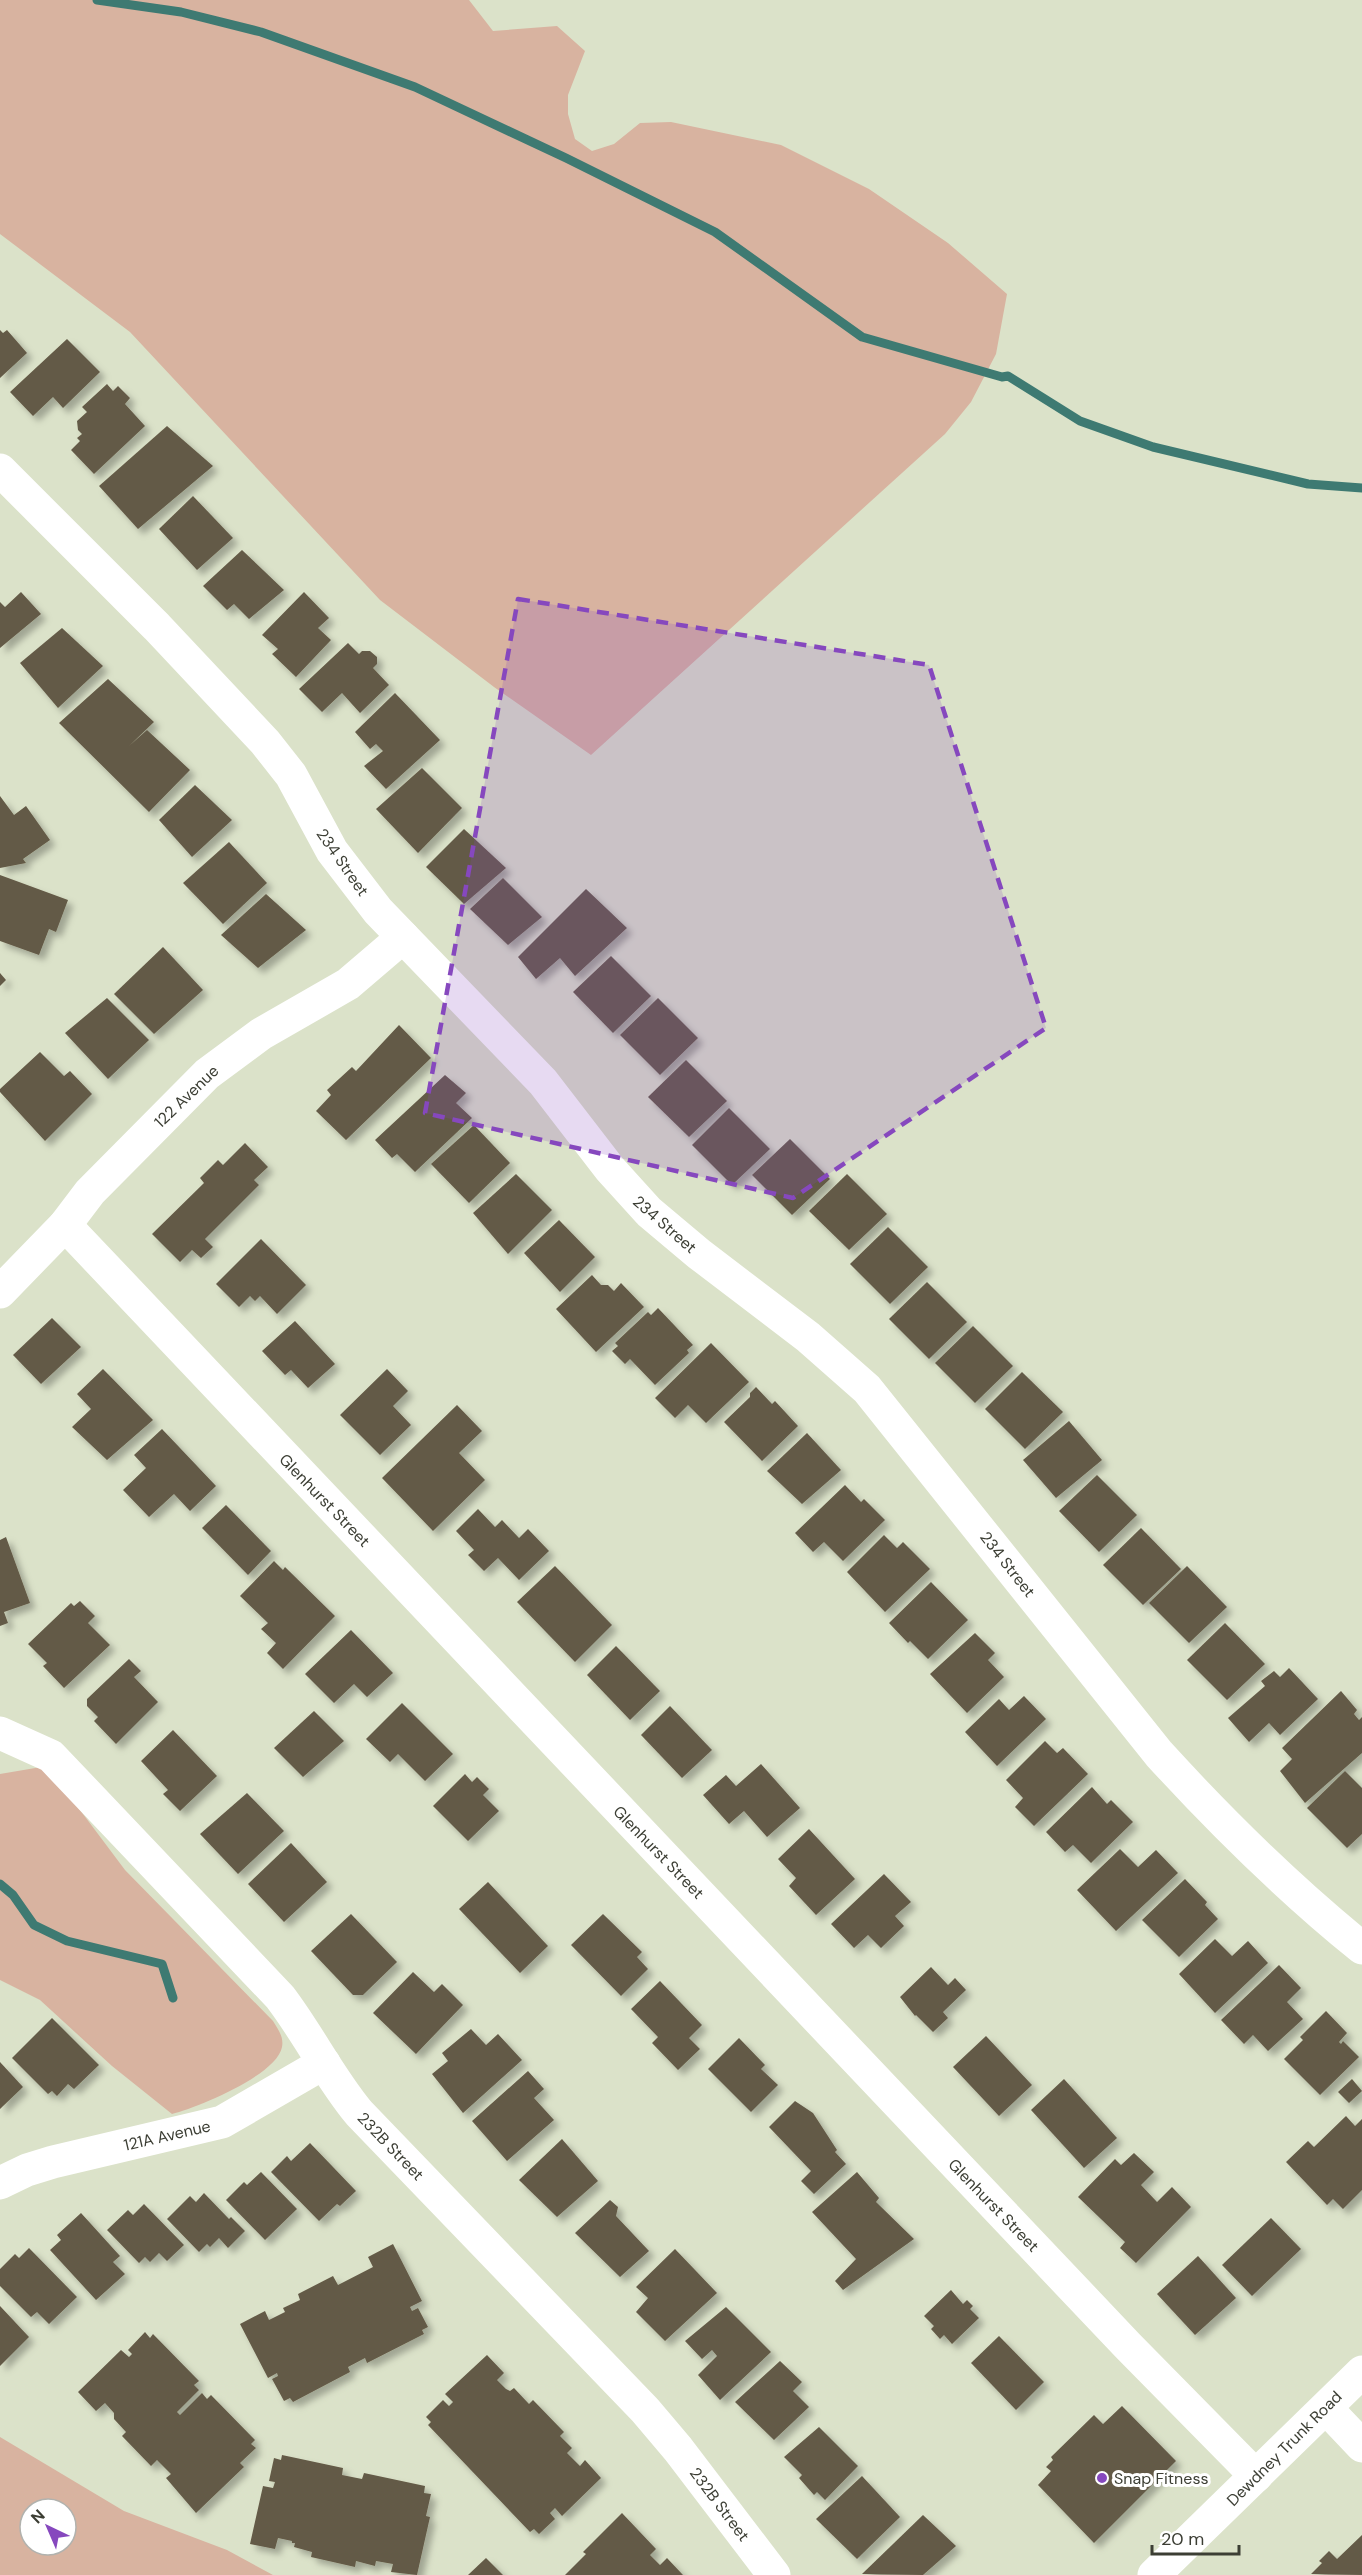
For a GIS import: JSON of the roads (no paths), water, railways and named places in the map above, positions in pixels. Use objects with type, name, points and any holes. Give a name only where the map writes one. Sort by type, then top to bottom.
[{"type":"street","name":"234 Street","points":[[0,470],[157,627],[265,741],[291,775],[343,867],[403,937],[543,1082],[610,1169],[649,1212],[699,1254],[808,1337],[867,1389],[1167,1763],[1257,1855],[1362,1948]]},
{"type":"street","name":"122 Avenue","points":[[0,1292],[65,1226],[90,1192],[207,1074],[248,1043],[348,984],[403,937]]},
{"type":"street","name":"Glenhurst Street","points":[[65,1226],[1103,2320],[1256,2476]]},
{"type":"street","name":"232B Street","points":[[0,1733],[51,1756],[280,1997],[300,2024],[342,2093],[359,2113],[645,2410],[678,2449],[774,2575]]},
{"type":"street","name":"121A Avenue","points":[[0,2183],[27,2170],[53,2162],[222,2122],[324,2063]]},
{"type":"street","name":"Dewdney Trunk Road","points":[[1154,2575],[1362,2372]]},
{"type":"street","points":[[1326,2408],[1362,2446]]},
{"type":"waterway","points":[[97,0],[181,12],[261,32],[415,87],[715,232],[862,337],[1002,377],[1008,376],[1080,421],[1153,447],[1308,484],[1362,488]]},
{"type":"waterway","points":[[0,1884],[13,1895],[34,1925],[67,1941],[162,1964],[173,1998]]},
{"type":"place","name":"Snap Fitness","points":[[1102,2478]]}]
